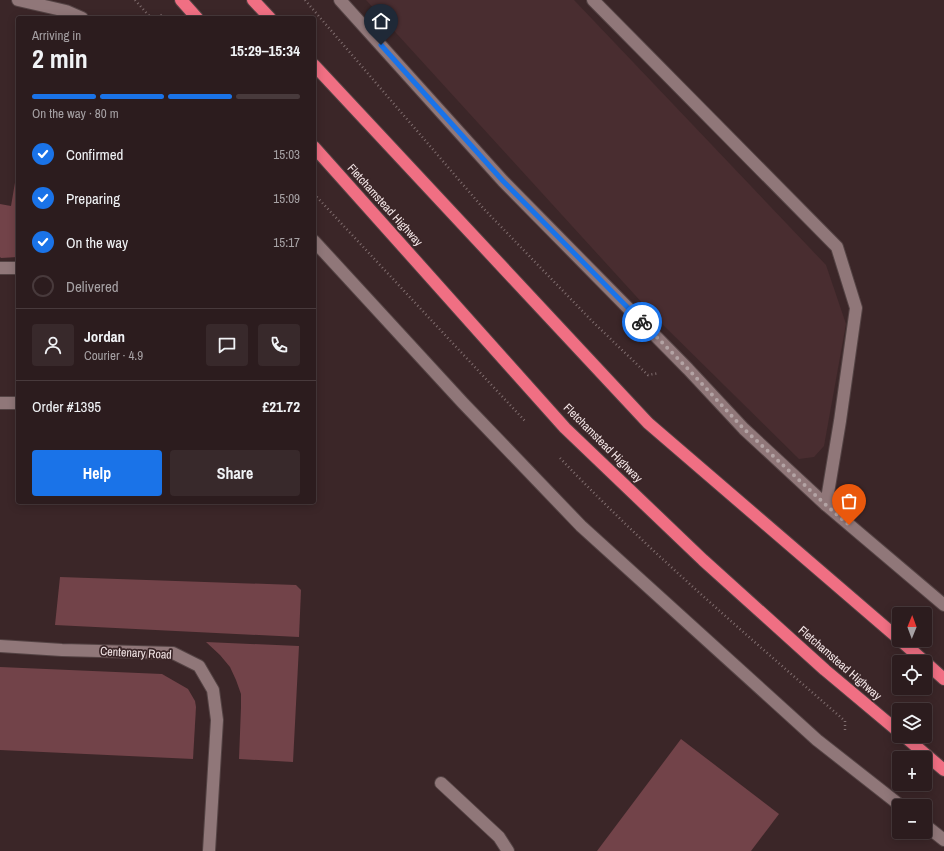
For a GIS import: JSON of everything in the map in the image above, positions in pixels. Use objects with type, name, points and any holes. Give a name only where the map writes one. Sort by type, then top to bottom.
[{"type":"highway","points":[[181,0],[196,16]]},
{"type":"highway","points":[[253,0],[268,16]]},
{"type":"highway","points":[[316,67],[648,423],[892,634]]},
{"type":"highway","name":"Fletchamstead Highway","points":[[316,149],[565,428],[703,560],[826,670],[892,726]]},
{"type":"highway","points":[[907,647],[917,655]]},
{"type":"highway","points":[[932,668],[944,679]]},
{"type":"highway","points":[[912,743],[944,770]]},
{"type":"street","points":[[18,0],[66,11],[77,16]]},
{"type":"street","points":[[340,0],[503,181],[688,369],[744,429],[826,505],[944,605]]},
{"type":"street","points":[[593,0],[837,247],[856,308],[826,505]]},
{"type":"street","points":[[316,243],[463,403],[581,526],[817,740],[892,799]]},
{"type":"street","points":[[0,268],[16,268]]},
{"type":"street","points":[[0,403],[16,403]]},
{"type":"street","name":"Centenary Road","points":[[0,646],[62,650],[173,653],[199,666],[214,690],[217,720],[209,851]]},
{"type":"street","points":[[441,783],[499,837],[508,851]]},
{"type":"street","points":[[932,831],[944,840]]},
{"type":"path","points":[[135,0],[149,16]]},
{"type":"path","points":[[305,0],[483,208],[592,321],[648,375],[688,369]]},
{"type":"shaded area","points":[[366,0],[574,0],[826,265],[846,324],[824,446],[814,457],[799,459],[655,317]]},
{"type":"shaded area","points":[[16,177],[16,257],[1,258],[0,204],[11,206]]},
{"type":"shaded area","points":[[60,577],[296,585],[301,590],[299,637],[55,625]]},
{"type":"shaded area","points":[[206,642],[299,646],[293,762],[239,759],[241,694],[230,667]]},
{"type":"shaded area","points":[[0,667],[162,674],[188,689],[195,701],[196,707],[193,759],[0,750]]},
{"type":"shaded area","points":[[681,739],[779,814],[751,851],[597,851]]},
{"type":"way so far","points":[[642,322],[744,429],[849,525]]},
{"type":"route","points":[[381,45],[503,181],[642,322]]}]
